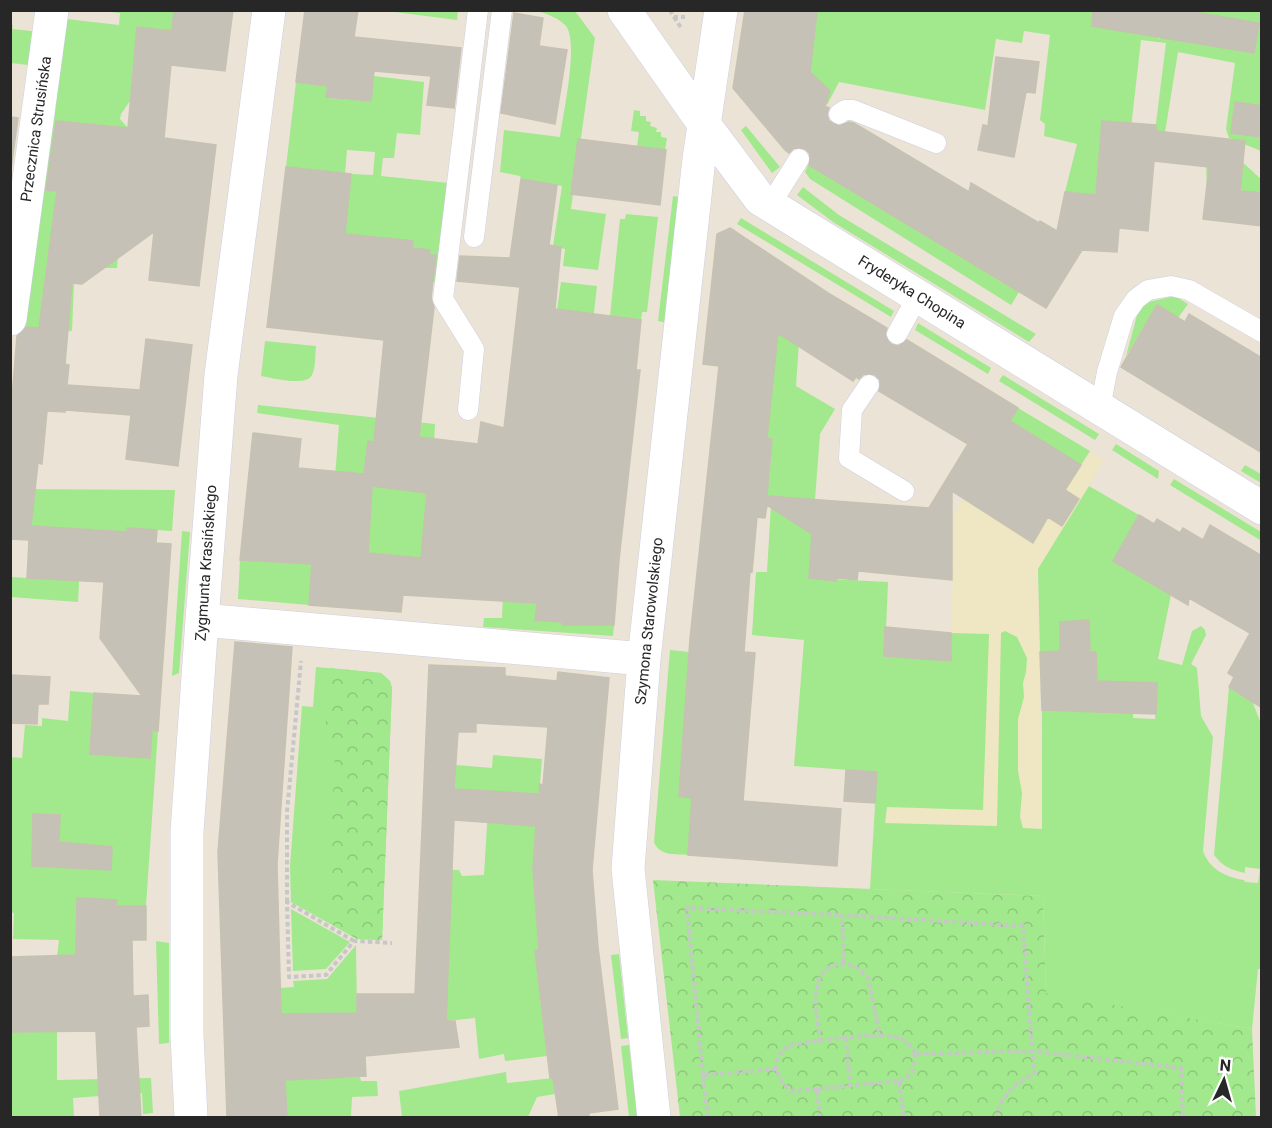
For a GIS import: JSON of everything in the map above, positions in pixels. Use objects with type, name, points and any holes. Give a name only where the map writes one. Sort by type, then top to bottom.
[{"type":"street","name":"Przecznica Strusińska","points":[[10,320],[52,10]]},
{"type":"street","name":"Zygmunta Krasińskiego","points":[[191,1118],[187,1035],[187,832],[221,375],[269,10]]},
{"type":"street","name":"Fryderyka Chopina","points":[[624,10],[760,199],[1262,508]]},
{"type":"street","name":"Szymona Starowolskiego","points":[[654,1118],[628,869],[644,659],[704,124],[721,10]]},
{"type":"street","points":[[202,620],[644,659]]},
{"type":"lane","points":[[468,410],[474,349],[443,299],[478,10]]},
{"type":"lane","points":[[474,237],[502,10]]},
{"type":"lane","points":[[839,114],[845,110],[853,110],[936,143]]},
{"type":"lane","points":[[770,205],[799,159]]},
{"type":"lane","points":[[1100,408],[1107,372],[1124,316],[1136,299],[1148,290],[1171,286],[1189,290],[1262,332]]},
{"type":"lane","points":[[897,334],[918,296]]},
{"type":"lane","points":[[869,385],[852,410],[849,458],[904,491]]},
{"type":"path","points":[[670,10],[674,17],[688,16]]},
{"type":"path","points":[[304,628],[287,812],[289,977],[326,975],[354,942]]},
{"type":"path","points":[[287,902],[354,942],[393,943]]},
{"type":"path","points":[[708,1118],[687,908],[1023,926],[1035,1073],[1008,1090],[999,1105],[996,1118]]},
{"type":"path","points":[[842,915],[844,963]]},
{"type":"path","points":[[820,1041],[817,992],[819,978],[828,967],[844,963],[856,967],[868,977],[880,1036]]},
{"type":"path","points":[[880,1036],[899,1038],[909,1044],[915,1054],[915,1068],[909,1077],[899,1081],[791,1091],[781,1082],[777,1069],[778,1056],[789,1045],[880,1036]]},
{"type":"path","points":[[846,1038],[850,1086]]},
{"type":"path","points":[[915,1054],[1032,1051],[1181,1068],[1183,1118]]},
{"type":"path","points":[[703,1075],[777,1069]]},
{"type":"path","points":[[899,1081],[904,1118]]},
{"type":"path","points":[[817,1089],[820,1118]]},
{"type":"shaded area","points":[[1018,408],[1104,460],[1038,569],[1043,896],[870,889],[884,656],[951,661],[954,515]]},
{"type":"green space","points":[[100,11],[174,11],[175,32],[156,60],[134,57],[130,101],[120,119],[128,128],[127,144],[113,126],[70,123],[45,280],[67,289],[74,283],[72,331],[18,326],[58,18],[119,25],[120,13]]},
{"type":"green space","points":[[394,11],[458,11],[457,20]]},
{"type":"green space","points":[[538,11],[575,11],[595,38],[571,209],[606,214],[598,270],[563,266],[565,249],[553,246],[562,186],[521,179],[520,176],[500,172],[504,130],[560,137],[571,63],[570,35],[566,26],[560,21]]},
{"type":"green space","points":[[817,11],[1152,11],[1144,16],[1159,39],[1173,29],[1160,11],[1180,11],[1176,40],[1254,53],[1259,23],[1182,11],[1261,11],[1261,106],[1235,102],[1231,132],[1261,137],[1261,151],[1229,138],[1226,129],[1235,63],[1178,52],[1163,145],[1125,142],[1127,123],[1102,121],[1096,195],[1065,192],[1077,144],[1044,136],[1045,124],[1040,120],[1050,35],[1024,31],[1022,43],[996,39],[985,110],[839,82],[827,105],[823,100],[830,91],[810,72]],"holes":[[[1141,40],[1166,43],[1155,131],[1131,128]]]},
{"type":"green space","points":[[11,25],[13,25],[12,29],[41,32],[36,66],[11,63]]},
{"type":"green space","points":[[374,76],[424,82],[420,135],[397,133],[394,158],[383,158],[381,176],[449,183],[436,282],[426,281],[429,250],[412,248],[333,249],[339,192],[349,193],[351,174],[373,175],[375,152],[347,150],[345,173],[286,167],[296,82],[328,86],[327,98],[371,101]]},
{"type":"green space","points":[[634,110],[640,111],[640,116],[646,116],[646,121],[651,122],[650,126],[657,128],[656,132],[661,132],[661,137],[667,138],[665,150],[637,146],[639,132],[631,131]]},
{"type":"green space","points":[[746,126],[780,167],[772,173],[741,130]]},
{"type":"green space","points":[[1209,137],[1217,139],[1261,179],[1261,193],[1240,191],[1242,173],[1220,170],[1207,187],[1206,166]]},
{"type":"green space","points":[[127,147],[117,268],[105,268]]},
{"type":"green space","points":[[808,165],[1019,292],[1011,305],[810,179],[805,172]]},
{"type":"green space","points":[[803,187],[839,215],[1036,334],[1029,342],[833,222],[797,195]]},
{"type":"green space","points":[[673,196],[680,197],[666,323],[658,321]]},
{"type":"green space","points":[[626,214],[658,217],[647,312],[642,312],[641,320],[610,316],[620,219],[625,219]]},
{"type":"green space","points":[[741,218],[894,311],[891,317],[737,224]]},
{"type":"green space","points":[[561,282],[597,286],[588,364],[537,598],[535,620],[564,622],[569,625],[614,625],[613,636],[483,627],[484,618],[502,618],[505,547],[557,310]]},
{"type":"green space","points":[[1175,296],[1188,304],[1178,318],[1157,306],[1126,356],[1139,308],[1144,303]]},
{"type":"green space","points":[[766,309],[799,342],[796,386],[835,409],[820,434],[809,578],[888,582],[885,656],[950,661],[951,633],[989,634],[983,810],[887,807],[885,823],[997,826],[1001,633],[1005,631],[1017,637],[1027,658],[1023,683],[1024,697],[1018,719],[1018,771],[1022,793],[1020,817],[1023,828],[1042,829],[1042,710],[1090,712],[1097,684],[1096,652],[1090,652],[1088,621],[1060,622],[1060,651],[1040,652],[1038,569],[1089,486],[1139,515],[1113,561],[1171,595],[1158,659],[1182,665],[1192,631],[1201,626],[1206,635],[1191,664],[1197,668],[1201,716],[1213,737],[1203,851],[1206,858],[1219,872],[1245,882],[1258,883],[1260,869],[1245,867],[1245,873],[1235,870],[1224,865],[1214,855],[1229,687],[1247,699],[1250,695],[1261,724],[1262,969],[1258,969],[1252,1029],[1046,994],[1043,896],[870,889],[877,772],[794,766],[804,640],[752,635],[756,572],[767,572],[771,504],[764,503],[769,482],[772,439],[767,438]],"holes":[[[1135,683],[1157,683],[1155,719],[1133,718]]]},
{"type":"green space","points":[[918,323],[991,368],[988,374],[915,330]]},
{"type":"green space","points":[[265,341],[316,346],[315,365],[309,379],[296,381],[261,376]]},
{"type":"green space","points":[[1003,375],[1099,434],[1095,440],[999,381]]},
{"type":"green space","points":[[258,405],[435,424],[434,445],[400,445],[368,441],[363,485],[429,493],[421,558],[314,548],[309,605],[238,599],[240,560],[297,563],[333,503],[339,425],[257,413]]},
{"type":"green space","points":[[1018,408],[1090,451],[1081,465],[1005,429]]},
{"type":"green space","points":[[1116,444],[1159,471],[1158,479],[1112,450]]},
{"type":"green space","points":[[1245,465],[1261,474],[1261,483],[1241,471]]},
{"type":"green space","points":[[1174,479],[1261,532],[1260,540],[1170,485]]},
{"type":"green space","points":[[11,489],[175,490],[172,531],[127,528],[124,559],[99,556],[102,530],[82,529],[78,602],[11,597],[11,577],[60,580],[60,553],[11,529]]},
{"type":"green space","points":[[182,531],[190,532],[179,673],[172,676]]},
{"type":"green space","points":[[670,650],[690,652],[692,798],[688,855],[664,852],[656,847],[654,842]]},
{"type":"green space","points":[[316,667],[381,673],[390,681],[392,688],[382,940],[357,939],[291,902],[290,866],[302,706],[313,707]]},
{"type":"green space","points":[[330,668],[381,673],[390,681],[392,688],[382,940],[357,939],[328,922],[335,746],[325,731]]},
{"type":"green space","points":[[70,691],[94,693],[90,754],[150,758],[152,730],[158,731],[146,906],[116,906],[116,900],[92,939],[57,977],[57,1080],[151,1078],[153,1113],[143,1114],[142,1093],[73,1098],[74,1117],[11,1117],[11,1032],[48,1031],[59,940],[13,939],[14,913],[10,912],[10,757],[22,758],[25,725],[42,726],[42,718],[68,721]],"holes":[[[33,815],[60,815],[60,868],[32,866]]]},
{"type":"green space","points":[[493,755],[542,759],[533,868],[539,950],[535,951],[547,1056],[505,1061],[504,1054],[479,1059],[475,1018],[446,1021],[423,869],[459,870],[462,876],[484,875],[489,792],[454,789],[456,765],[492,768]]},
{"type":"green space","points":[[653,880],[1043,896],[1046,993],[1252,1029],[1256,1117],[680,1117]]},
{"type":"green space","points":[[291,909],[350,942],[326,969],[293,971]]},
{"type":"green space","points":[[156,941],[169,943],[169,1043],[159,1044]]},
{"type":"green space","points":[[356,945],[357,1013],[318,1014],[321,1078],[360,1077],[361,1081],[377,1081],[378,1096],[352,1097],[351,1117],[287,1117],[286,1100],[271,1100],[280,988],[294,987],[293,981],[327,979]]},
{"type":"green space","points":[[619,954],[628,1038],[621,1039],[611,955]]},
{"type":"green space","points":[[629,1045],[637,1117],[629,1117],[621,1046]]},
{"type":"green space","points":[[506,1072],[507,1083],[553,1078],[555,1094],[537,1097],[528,1117],[402,1117],[399,1091]]},
{"type":"building","points":[[174,10],[233,10],[225,71],[171,65],[164,138],[216,145],[199,286],[149,280],[154,232],[82,284],[72,283],[65,364],[69,365],[67,385],[140,390],[146,339],[192,345],[178,466],[126,459],[131,415],[65,410],[65,412],[47,411],[42,464],[38,463],[31,526],[127,532],[127,528],[157,530],[156,543],[171,544],[158,731],[152,730],[150,758],[90,754],[94,693],[142,696],[100,638],[104,582],[27,578],[29,540],[10,539],[10,423],[17,336],[26,327],[39,328],[57,191],[46,190],[56,121],[128,128],[137,27],[172,31]]},
{"type":"building","points":[[305,10],[358,10],[354,37],[461,48],[454,108],[427,105],[431,76],[374,71],[371,101],[326,97],[328,86],[296,82]]},
{"type":"building","points":[[745,10],[817,10],[810,72],[830,91],[825,106],[829,108],[827,114],[829,121],[839,126],[849,122],[854,123],[969,192],[971,183],[1057,231],[1065,192],[1096,195],[1102,121],[1156,125],[1156,131],[1245,141],[1240,191],[1262,193],[1262,226],[1203,219],[1209,167],[1154,161],[1148,231],[1119,228],[1117,252],[1082,250],[1046,308],[809,165],[810,154],[805,149],[794,148],[789,153],[785,150],[733,88]]},
{"type":"building","points":[[1093,10],[1182,10],[1259,23],[1254,53],[1092,26]]},
{"type":"building","points":[[514,13],[543,18],[539,46],[567,50],[555,124],[501,113]]},
{"type":"building","points":[[996,57],[1039,62],[1035,93],[1026,92],[1014,157],[978,150],[983,125],[988,126]]},
{"type":"building","points":[[1235,102],[1262,106],[1262,137],[1231,133]]},
{"type":"building","points":[[10,117],[18,118],[10,176]]},
{"type":"building","points":[[578,139],[666,150],[660,205],[571,194]]},
{"type":"building","points":[[286,167],[351,174],[345,234],[413,241],[412,248],[430,250],[429,255],[436,255],[431,298],[434,307],[419,437],[478,444],[481,422],[504,428],[520,287],[457,281],[460,256],[510,258],[521,179],[557,185],[549,245],[561,247],[555,309],[641,320],[636,370],[640,370],[614,625],[562,625],[562,622],[535,620],[537,603],[403,595],[401,612],[309,605],[312,564],[240,560],[253,433],[301,439],[298,468],[364,474],[368,441],[374,442],[384,340],[267,327]],"holes":[[[372,486],[427,493],[421,558],[368,553]]]},
{"type":"building","points":[[730,228],[828,293],[887,328],[885,335],[891,344],[898,346],[907,340],[1018,408],[1010,421],[1081,465],[1065,490],[1079,499],[1062,526],[1048,517],[1033,543],[952,491],[952,580],[858,571],[857,580],[837,578],[836,581],[809,578],[812,534],[767,505],[765,518],[757,517],[744,652],[755,653],[743,801],[841,809],[837,866],[688,855],[692,798],[679,796],[690,639],[719,366],[703,364],[717,234]],"holes":[[[778,333],[853,381],[864,374],[875,375],[880,380],[879,391],[968,444],[929,508],[767,496],[772,439],[767,438]]]},
{"type":"building","points":[[1157,305],[1185,322],[1189,314],[1262,358],[1262,453],[1121,367]]},
{"type":"building","points":[[1139,515],[1154,524],[1157,519],[1180,533],[1183,528],[1203,540],[1210,525],[1262,556],[1262,708],[1229,687],[1234,677],[1228,673],[1250,633],[1189,598],[1188,605],[1113,561]]},
{"type":"building","points":[[1089,620],[1090,652],[1096,652],[1097,681],[1157,683],[1156,714],[1042,710],[1040,652],[1060,651],[1060,622]]},
{"type":"building","points":[[885,627],[951,633],[951,661],[884,656]]},
{"type":"building","points":[[235,642],[292,647],[277,864],[281,1014],[357,1013],[357,994],[415,994],[429,665],[505,668],[505,676],[557,681],[558,672],[609,678],[592,870],[598,947],[618,1109],[589,1113],[589,1118],[559,1118],[553,1078],[550,1078],[535,950],[539,950],[533,868],[536,826],[454,820],[446,1021],[455,1021],[459,1047],[365,1056],[366,1076],[285,1080],[287,1118],[227,1118],[218,852]],"holes":[[[476,723],[548,727],[543,785],[540,784],[539,794],[454,789],[458,732],[476,732]]]},
{"type":"building","points":[[10,675],[50,677],[48,704],[38,704],[37,724],[10,723]]},
{"type":"building","points":[[846,770],[877,772],[875,803],[844,801]]},
{"type":"building","points":[[33,814],[60,815],[59,842],[112,847],[111,870],[32,866]]},
{"type":"building","points":[[77,898],[117,900],[116,906],[146,906],[146,940],[132,940],[133,996],[148,995],[149,1026],[136,1027],[141,1118],[100,1118],[96,1031],[10,1032],[10,957],[76,955]]}]
